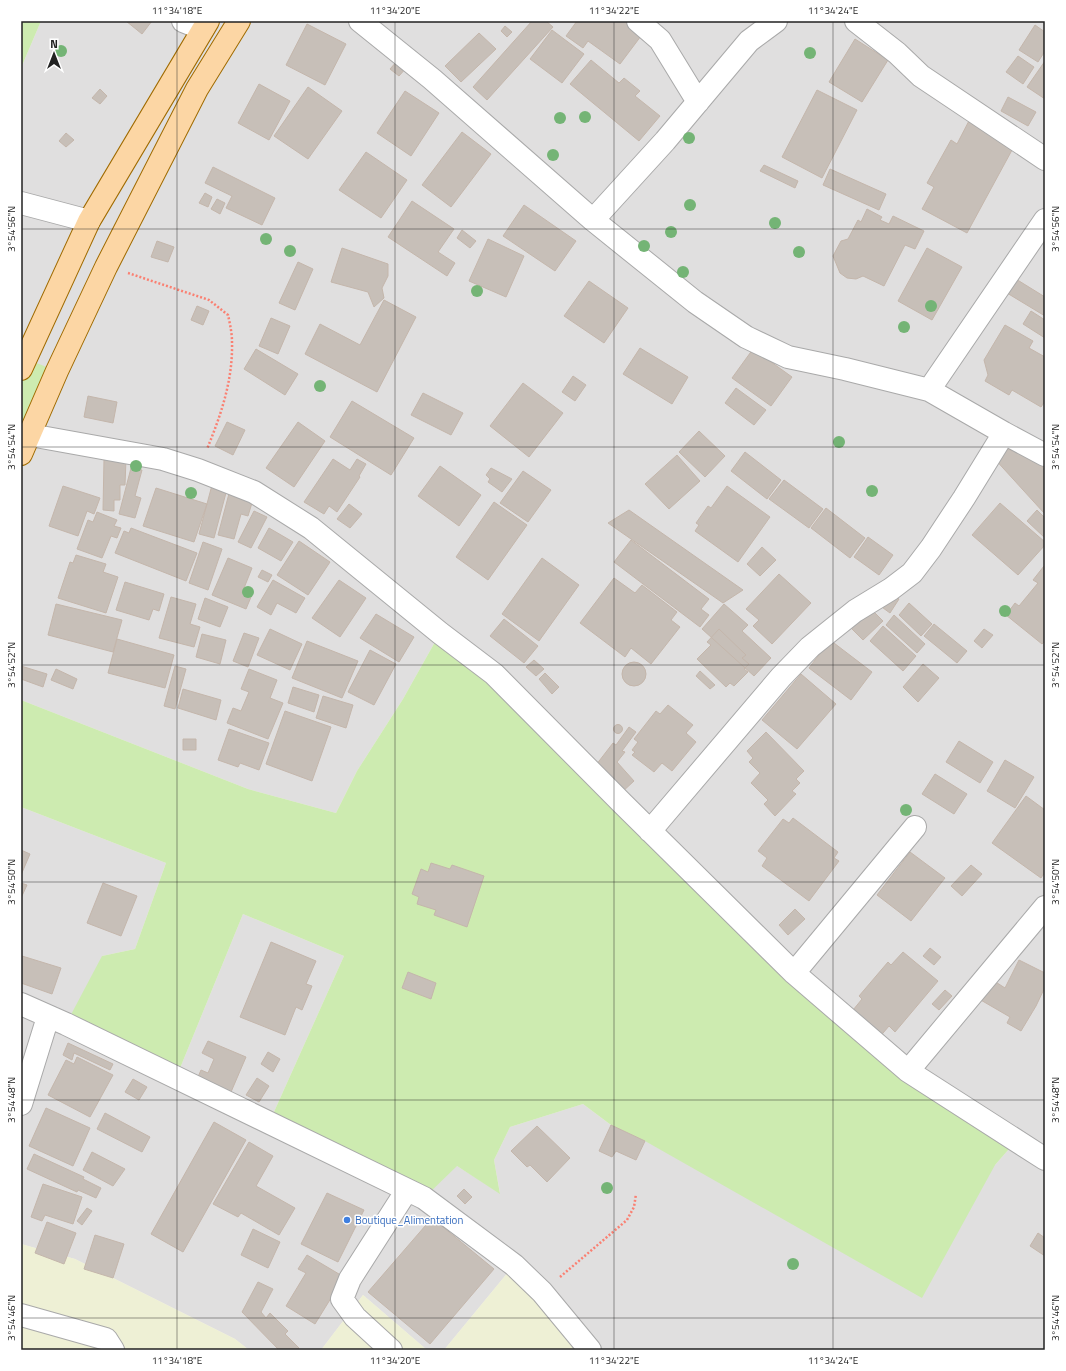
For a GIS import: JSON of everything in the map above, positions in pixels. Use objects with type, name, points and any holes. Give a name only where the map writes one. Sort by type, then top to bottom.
[{"type":"main road","points":[[26,445],[57,371],[106,266],[197,89],[239,21]]},
{"type":"main road","points":[[21,369],[89,221],[205,25]]},
{"type":"street","points":[[183,21],[205,25]]},
{"type":"street","points":[[360,21],[432,79],[593,220],[695,302],[746,337],[788,357],[845,369],[929,390],[1004,434],[1045,455]]},
{"type":"street","points":[[638,21],[660,40],[698,102]]},
{"type":"street","points":[[593,220],[698,102],[749,41],[776,21]]},
{"type":"street","points":[[856,21],[897,52],[921,76],[1045,159]]},
{"type":"street","points":[[21,203],[89,221]]},
{"type":"street","points":[[929,390],[1045,220]]},
{"type":"street","points":[[650,831],[781,677],[810,648],[855,611],[891,589],[912,573],[931,548],[1004,434]]},
{"type":"street","points":[[26,445],[163,459],[198,470],[254,492],[311,528],[440,633],[494,674],[794,973],[908,1071],[1045,1159]]},
{"type":"street","points":[[794,973],[915,827]]},
{"type":"street","points":[[908,1071],[1038,927],[1045,907]]},
{"type":"street","points":[[21,1004],[424,1198],[514,1265],[542,1292],[590,1350]]},
{"type":"street","points":[[21,1104],[48,1017]]},
{"type":"street","points":[[391,1350],[355,1317],[342,1299],[350,1279],[406,1190]]},
{"type":"street","points":[[21,1315],[106,1339],[113,1350]]},
{"type":"path","points":[[106,266],[209,300],[228,315],[233,341],[229,383],[216,427],[198,470]]},
{"type":"path","points":[[542,1292],[627,1220],[634,1207],[636,1194]]},
{"type":"shaded area","points":[[41,21],[1045,21],[1045,1350],[590,1350],[514,1265],[444,1350],[427,1350],[363,1295],[321,1350],[249,1350],[235,1339],[75,1259],[21,1244],[21,807],[166,863],[135,949],[102,956],[176,1078],[243,914],[344,956],[269,1123],[457,1166],[500,1193],[494,1160],[510,1127],[583,1104],[611,1125],[645,1141],[995,1165],[1016,1141],[908,1071],[440,633],[403,699],[357,771],[336,813],[248,789],[21,700],[21,68]]},
{"type":"green space","points":[[21,21],[41,21],[21,68]]},
{"type":"green space","points":[[21,357],[57,371],[21,454]]},
{"type":"green space","points":[[440,633],[794,973],[1016,1141],[995,1165],[922,1298],[645,1141],[611,1125],[583,1104],[510,1127],[494,1160],[500,1194],[457,1166],[424,1198],[269,1123],[344,956],[243,914],[176,1078],[66,1024],[102,956],[135,949],[166,863],[21,807],[21,700],[248,789],[336,813],[357,771],[403,699]]},
{"type":"green space","points":[[21,1244],[75,1259],[235,1339],[249,1350],[21,1350]]},
{"type":"green space","points":[[514,1265],[590,1350],[444,1350]]},
{"type":"green space","points":[[363,1295],[427,1350],[321,1350]]},
{"type":"building","points":[[126,21],[152,21],[142,34]]},
{"type":"building","points":[[532,21],[546,21],[553,27],[487,100],[473,87]]},
{"type":"building","points":[[577,21],[628,21],[644,32],[620,64],[588,41],[583,48],[566,36]]},
{"type":"building","points":[[307,24],[346,44],[325,85],[286,65]]},
{"type":"building","points":[[1035,25],[1045,32],[1045,51],[1038,62],[1019,50]]},
{"type":"building","points":[[505,26],[512,32],[507,37],[501,31]]},
{"type":"building","points":[[552,30],[584,54],[562,83],[530,59]]},
{"type":"building","points":[[479,33],[496,49],[461,82],[445,66]]},
{"type":"building","points":[[855,39],[888,60],[862,102],[829,82]]},
{"type":"building","points":[[1018,56],[1034,67],[1023,84],[1006,72]]},
{"type":"building","points":[[398,60],[407,67],[399,76],[390,69]]},
{"type":"building","points":[[591,60],[619,83],[624,78],[640,91],[635,96],[660,116],[639,141],[570,84]]},
{"type":"building","points":[[1045,61],[1045,99],[1027,87]]},
{"type":"building","points":[[259,84],[290,101],[269,140],[238,123]]},
{"type":"building","points":[[308,87],[342,111],[308,159],[274,136]]},
{"type":"building","points":[[100,89],[107,96],[100,104],[92,98]]},
{"type":"building","points":[[817,90],[857,110],[822,178],[782,157]]},
{"type":"building","points":[[405,91],[439,113],[411,156],[377,133]]},
{"type":"building","points":[[1008,97],[1036,112],[1028,126],[1001,111]]},
{"type":"building","points":[[972,115],[1018,139],[967,233],[922,209],[934,187],[927,183],[951,140],[957,144]]},
{"type":"building","points":[[462,132],[491,154],[451,207],[422,185]]},
{"type":"building","points":[[66,133],[74,140],[66,147],[59,141]]},
{"type":"building","points":[[366,152],[407,180],[381,218],[339,190]]},
{"type":"building","points":[[764,165],[798,181],[795,188],[760,171]]},
{"type":"building","points":[[213,167],[275,198],[262,225],[226,208],[232,196],[205,183]]},
{"type":"building","points":[[830,169],[886,194],[879,210],[823,185]]},
{"type":"building","points":[[205,193],[212,197],[208,207],[199,203]]},
{"type":"building","points":[[217,199],[225,203],[220,214],[211,209]]},
{"type":"building","points":[[412,201],[454,229],[438,252],[455,263],[447,276],[388,237]]},
{"type":"building","points":[[524,205],[576,241],[555,271],[503,236]]},
{"type":"building","points":[[867,209],[882,217],[880,220],[889,224],[893,216],[924,231],[915,249],[905,245],[884,286],[863,276],[856,279],[847,278],[840,273],[833,256],[841,241],[848,239],[858,220],[861,222]]},
{"type":"building","points":[[462,230],[476,241],[470,248],[457,238]]},
{"type":"building","points":[[488,239],[524,256],[506,297],[469,281]]},
{"type":"building","points":[[157,241],[174,247],[168,262],[151,257]]},
{"type":"building","points":[[342,248],[388,264],[388,276],[382,288],[384,298],[374,307],[368,292],[331,282]]},
{"type":"building","points":[[927,248],[962,267],[932,320],[898,301]]},
{"type":"building","points":[[298,262],[313,269],[295,310],[279,303]]},
{"type":"building","points":[[1011,276],[1045,297],[1045,316],[1002,290]]},
{"type":"building","points":[[589,281],[628,308],[604,343],[564,316]]},
{"type":"building","points":[[384,300],[416,317],[377,392],[305,354],[320,324],[360,345]]},
{"type":"building","points":[[197,306],[209,311],[203,325],[191,320]]},
{"type":"building","points":[[1031,311],[1045,320],[1045,338],[1023,324]]},
{"type":"building","points":[[271,318],[290,326],[278,354],[259,346]]},
{"type":"building","points":[[1005,325],[1033,341],[1029,348],[1045,357],[1045,401],[1041,407],[1012,390],[1009,395],[985,381],[988,375],[984,360]]},
{"type":"building","points":[[640,348],[688,377],[672,404],[623,374]]},
{"type":"building","points":[[256,349],[298,374],[285,395],[244,369]]},
{"type":"building","points":[[753,349],[792,377],[771,406],[732,378]]},
{"type":"building","points":[[573,376],[586,385],[575,401],[562,392]]},
{"type":"building","points":[[523,383],[563,413],[529,457],[490,426]]},
{"type":"building","points":[[736,388],[766,410],[754,425],[725,403]]},
{"type":"building","points":[[423,393],[463,413],[451,435],[411,415]]},
{"type":"building","points":[[88,396],[117,402],[113,423],[84,417]]},
{"type":"building","points":[[352,401],[414,438],[391,475],[330,437]]},
{"type":"building","points":[[227,422],[245,430],[233,455],[215,446]]},
{"type":"building","points":[[298,422],[325,441],[294,487],[266,468]]},
{"type":"building","points":[[699,431],[725,456],[705,477],[679,452]]},
{"type":"building","points":[[1000,444],[1012,451],[1015,444],[1030,452],[1045,470],[1044,513],[993,457]]},
{"type":"building","points":[[745,452],[781,480],[767,499],[731,471]]},
{"type":"building","points":[[677,455],[700,481],[669,509],[645,484]]},
{"type":"building","points":[[104,459],[126,459],[125,485],[120,485],[120,500],[114,500],[114,511],[103,510]]},
{"type":"building","points":[[333,459],[350,470],[357,459],[366,464],[359,476],[360,477],[337,512],[329,506],[324,514],[304,502]]},
{"type":"building","points":[[440,466],[481,495],[459,526],[418,496]]},
{"type":"building","points":[[131,468],[142,470],[135,496],[141,498],[135,518],[119,514]]},
{"type":"building","points":[[491,468],[512,479],[502,492],[488,482],[490,479],[486,475]]},
{"type":"building","points":[[523,471],[551,490],[528,522],[500,503]]},
{"type":"building","points":[[784,480],[823,509],[809,528],[769,499]]},
{"type":"building","points":[[212,485],[227,489],[214,538],[199,534]]},
{"type":"building","points":[[63,486],[100,498],[94,514],[87,511],[78,536],[49,526]]},
{"type":"building","points":[[231,486],[255,493],[248,516],[241,514],[234,539],[218,535]]},
{"type":"building","points":[[727,486],[770,517],[738,562],[695,531],[699,525],[696,523],[708,506],[711,508]]},
{"type":"building","points":[[156,488],[207,504],[194,542],[143,526]]},
{"type":"building","points":[[494,502],[527,525],[488,580],[456,557]]},
{"type":"building","points":[[1000,503],[1045,542],[1045,545],[1018,575],[972,535]]},
{"type":"building","points":[[349,504],[362,514],[350,528],[337,519]]},
{"type":"building","points":[[826,508],[865,538],[850,558],[811,528]]},
{"type":"building","points":[[629,510],[743,590],[723,603],[608,523]]},
{"type":"building","points":[[1037,510],[1045,518],[1045,538],[1027,521]]},
{"type":"building","points":[[254,511],[267,517],[251,548],[238,542]]},
{"type":"building","points":[[97,512],[117,520],[114,526],[121,528],[117,538],[111,536],[102,558],[77,549],[88,520],[93,522]]},
{"type":"building","points":[[131,528],[197,553],[186,581],[115,553],[124,531],[129,533]]},
{"type":"building","points":[[269,528],[293,542],[281,561],[258,548]]},
{"type":"building","points":[[868,537],[893,555],[879,575],[854,557]]},
{"type":"building","points":[[631,540],[709,599],[701,609],[709,615],[700,627],[614,562]]},
{"type":"building","points":[[299,541],[330,562],[308,595],[277,575]]},
{"type":"building","points":[[203,542],[222,549],[208,590],[189,583]]},
{"type":"building","points":[[762,547],[776,560],[760,576],[747,564]]},
{"type":"building","points":[[76,555],[106,564],[103,572],[118,577],[106,613],[58,598],[70,562],[73,563]]},
{"type":"building","points":[[228,558],[252,568],[242,593],[251,597],[246,609],[212,595]]},
{"type":"building","points":[[542,558],[579,585],[539,641],[502,614]]},
{"type":"building","points":[[1044,566],[1045,641],[1042,644],[1006,615],[1015,603],[1019,606],[1038,583],[1033,580]]},
{"type":"building","points":[[262,570],[272,575],[268,582],[258,577]]},
{"type":"building","points":[[779,574],[811,603],[772,644],[753,626],[759,620],[746,609]]},
{"type":"building","points":[[614,578],[635,593],[642,585],[677,612],[671,620],[680,627],[651,664],[631,648],[625,657],[580,623]]},
{"type":"building","points":[[273,580],[305,598],[296,613],[277,603],[271,615],[257,607]]},
{"type":"building","points":[[339,580],[366,598],[340,637],[312,618]]},
{"type":"building","points":[[125,582],[164,594],[159,611],[153,609],[149,620],[116,610]]},
{"type":"building","points":[[889,591],[899,599],[890,613],[879,605]]},
{"type":"building","points":[[171,597],[196,604],[190,624],[200,627],[194,647],[159,638]]},
{"type":"building","points":[[205,598],[228,607],[220,627],[198,619]]},
{"type":"building","points":[[909,603],[932,624],[921,636],[899,615]]},
{"type":"building","points":[[56,604],[122,620],[113,652],[48,635]]},
{"type":"building","points":[[724,604],[748,625],[742,631],[771,658],[754,676],[702,629]]},
{"type":"building","points":[[870,608],[883,621],[863,640],[850,627]]},
{"type":"building","points":[[376,614],[414,637],[399,662],[360,638]]},
{"type":"building","points":[[894,615],[925,644],[917,653],[886,625]]},
{"type":"building","points":[[504,619],[538,646],[524,663],[490,636]]},
{"type":"building","points":[[934,624],[967,651],[957,663],[924,636]]},
{"type":"building","points":[[883,626],[916,656],[903,671],[870,641]]},
{"type":"building","points":[[270,629],[302,644],[290,670],[257,655]]},
{"type":"building","points":[[719,629],[746,655],[742,658],[749,664],[744,669],[748,672],[734,686],[730,683],[726,687],[697,659],[711,645],[707,642]]},
{"type":"building","points":[[984,629],[993,635],[982,648],[974,641]]},
{"type":"building","points":[[244,633],[259,638],[248,667],[233,661]]},
{"type":"building","points":[[202,634],[226,640],[220,664],[196,657]]},
{"type":"building","points":[[117,639],[174,655],[165,688],[108,673]]},
{"type":"building","points":[[830,640],[872,672],[851,700],[809,668]]},
{"type":"building","points":[[307,641],[358,661],[342,698],[292,678]]},
{"type":"building","points":[[370,650],[396,664],[374,705],[348,692]]},
{"type":"building","points":[[534,660],[544,669],[536,676],[526,667]]},
{"type":"building","points":[[634,662],[642,666],[646,674],[642,682],[634,686],[626,682],[622,674],[626,666]]},
{"type":"building","points":[[923,664],[939,678],[918,702],[903,687]]},
{"type":"building","points":[[21,666],[47,674],[43,687],[21,679]]},
{"type":"building","points":[[175,666],[186,669],[175,709],[164,706]]},
{"type":"building","points":[[56,669],[77,679],[73,689],[51,680]]},
{"type":"building","points":[[249,669],[277,680],[270,698],[283,703],[268,739],[227,723],[233,708],[241,711],[249,692],[241,689]]},
{"type":"building","points":[[700,671],[715,685],[710,689],[696,676]]},
{"type":"building","points":[[545,673],[559,687],[552,694],[539,679]]},
{"type":"building","points":[[801,674],[836,704],[797,749],[762,720]]},
{"type":"building","points":[[293,687],[319,695],[314,712],[288,703]]},
{"type":"building","points":[[183,689],[221,700],[216,720],[178,708]]},
{"type":"building","points":[[323,696],[353,705],[346,728],[316,718]]},
{"type":"building","points":[[668,705],[693,725],[686,733],[696,742],[672,771],[662,763],[654,772],[632,755],[635,752],[632,750],[638,742],[634,739],[656,711],[660,714]]},
{"type":"building","points":[[285,711],[331,727],[312,781],[266,764]]},
{"type":"building","points":[[616,725],[620,725],[622,729],[620,733],[616,733],[614,731],[614,727]]},
{"type":"building","points":[[629,727],[636,732],[622,751],[625,752],[617,762],[634,781],[621,793],[596,765],[613,743],[616,745]]},
{"type":"building","points":[[229,729],[269,743],[259,770],[240,763],[238,767],[218,760]]},
{"type":"building","points":[[766,732],[804,771],[796,779],[800,783],[792,791],[796,794],[775,816],[764,804],[768,800],[751,783],[760,773],[749,762],[753,758],[747,751]]},
{"type":"building","points":[[183,739],[196,739],[196,750],[183,750]]},
{"type":"building","points":[[959,741],[993,762],[980,783],[946,762]]},
{"type":"building","points":[[1005,760],[1034,777],[1015,808],[987,791]]},
{"type":"building","points":[[935,774],[967,794],[954,814],[922,794]]},
{"type":"building","points":[[1026,796],[1045,810],[1045,872],[1041,878],[992,843]]},
{"type":"building","points":[[793,818],[838,852],[834,858],[839,861],[809,901],[762,866],[767,858],[758,851],[783,819],[789,823]]},
{"type":"building","points":[[21,850],[30,854],[21,875]]},
{"type":"building","points":[[910,852],[945,878],[911,921],[877,895]]},
{"type":"building","points":[[431,863],[450,869],[452,865],[484,876],[467,927],[434,915],[436,910],[417,904],[419,897],[412,894],[421,869],[428,872]]},
{"type":"building","points":[[971,865],[982,874],[962,896],[951,886]]},
{"type":"building","points":[[21,883],[27,885],[21,898]]},
{"type":"building","points":[[103,883],[137,896],[121,936],[87,923]]},
{"type":"building","points":[[795,909],[805,919],[788,935],[779,925]]},
{"type":"building","points":[[271,942],[316,961],[306,984],[312,986],[302,1010],[296,1007],[285,1035],[240,1017]]},
{"type":"building","points":[[930,948],[941,957],[934,965],[923,956]]},
{"type":"building","points":[[903,952],[938,981],[895,1032],[889,1026],[878,1039],[849,1015],[862,999],[859,996],[888,962],[891,965]]},
{"type":"building","points":[[22,956],[61,968],[52,994],[21,983]]},
{"type":"building","points":[[1019,960],[1045,973],[1045,987],[1021,1031],[1007,1023],[1010,1017],[979,999],[991,979],[1005,988]]},
{"type":"building","points":[[408,972],[436,983],[431,999],[402,988]]},
{"type":"building","points":[[945,990],[952,996],[939,1010],[932,1004]]},
{"type":"building","points":[[208,1041],[246,1057],[231,1092],[198,1077],[201,1070],[208,1073],[214,1059],[202,1053]]},
{"type":"building","points":[[68,1043],[113,1064],[110,1070],[74,1053],[72,1060],[63,1055]]},
{"type":"building","points":[[268,1052],[280,1059],[273,1072],[261,1064]]},
{"type":"building","points":[[77,1057],[113,1075],[90,1117],[48,1095],[66,1060],[74,1064]]},
{"type":"building","points":[[257,1078],[269,1086],[259,1102],[246,1095]]},
{"type":"building","points":[[133,1079],[147,1087],[139,1100],[125,1092]]},
{"type":"building","points":[[46,1108],[90,1128],[73,1166],[29,1146]]},
{"type":"building","points":[[105,1113],[150,1137],[142,1152],[97,1129]]},
{"type":"building","points":[[214,1122],[246,1140],[183,1252],[151,1234]]},
{"type":"building","points":[[611,1125],[645,1141],[636,1160],[616,1151],[612,1157],[599,1151]]},
{"type":"building","points":[[537,1126],[570,1158],[547,1182],[530,1165],[527,1167],[511,1151]]},
{"type":"building","points":[[249,1142],[273,1156],[256,1186],[295,1208],[279,1235],[241,1213],[238,1217],[213,1204]]},
{"type":"building","points":[[92,1152],[125,1169],[113,1186],[83,1170]]},
{"type":"building","points":[[34,1154],[84,1177],[83,1179],[101,1188],[96,1198],[78,1190],[77,1192],[27,1169]]},
{"type":"building","points":[[43,1184],[82,1197],[73,1224],[45,1215],[42,1221],[31,1217]]},
{"type":"building","points":[[464,1189],[472,1197],[465,1204],[457,1196]]},
{"type":"building","points":[[327,1193],[364,1210],[338,1262],[301,1244]]},
{"type":"building","points":[[87,1208],[92,1211],[82,1225],[77,1221]]},
{"type":"building","points":[[432,1218],[494,1269],[430,1344],[368,1292]]},
{"type":"building","points":[[47,1222],[76,1233],[64,1264],[35,1253]]},
{"type":"building","points":[[253,1229],[280,1242],[268,1268],[241,1255]]},
{"type":"building","points":[[1038,1233],[1045,1238],[1045,1256],[1030,1246]]},
{"type":"building","points":[[95,1235],[124,1244],[113,1278],[84,1269]]},
{"type":"building","points":[[307,1255],[344,1277],[315,1324],[286,1306],[306,1273],[298,1269]]},
{"type":"building","points":[[258,1282],[273,1289],[261,1312],[266,1318],[270,1313],[288,1331],[285,1334],[299,1348],[298,1350],[279,1350],[242,1312]]},
{"type":"place","name":"Boutique_Alimentation","points":[[347,1220]]}]
